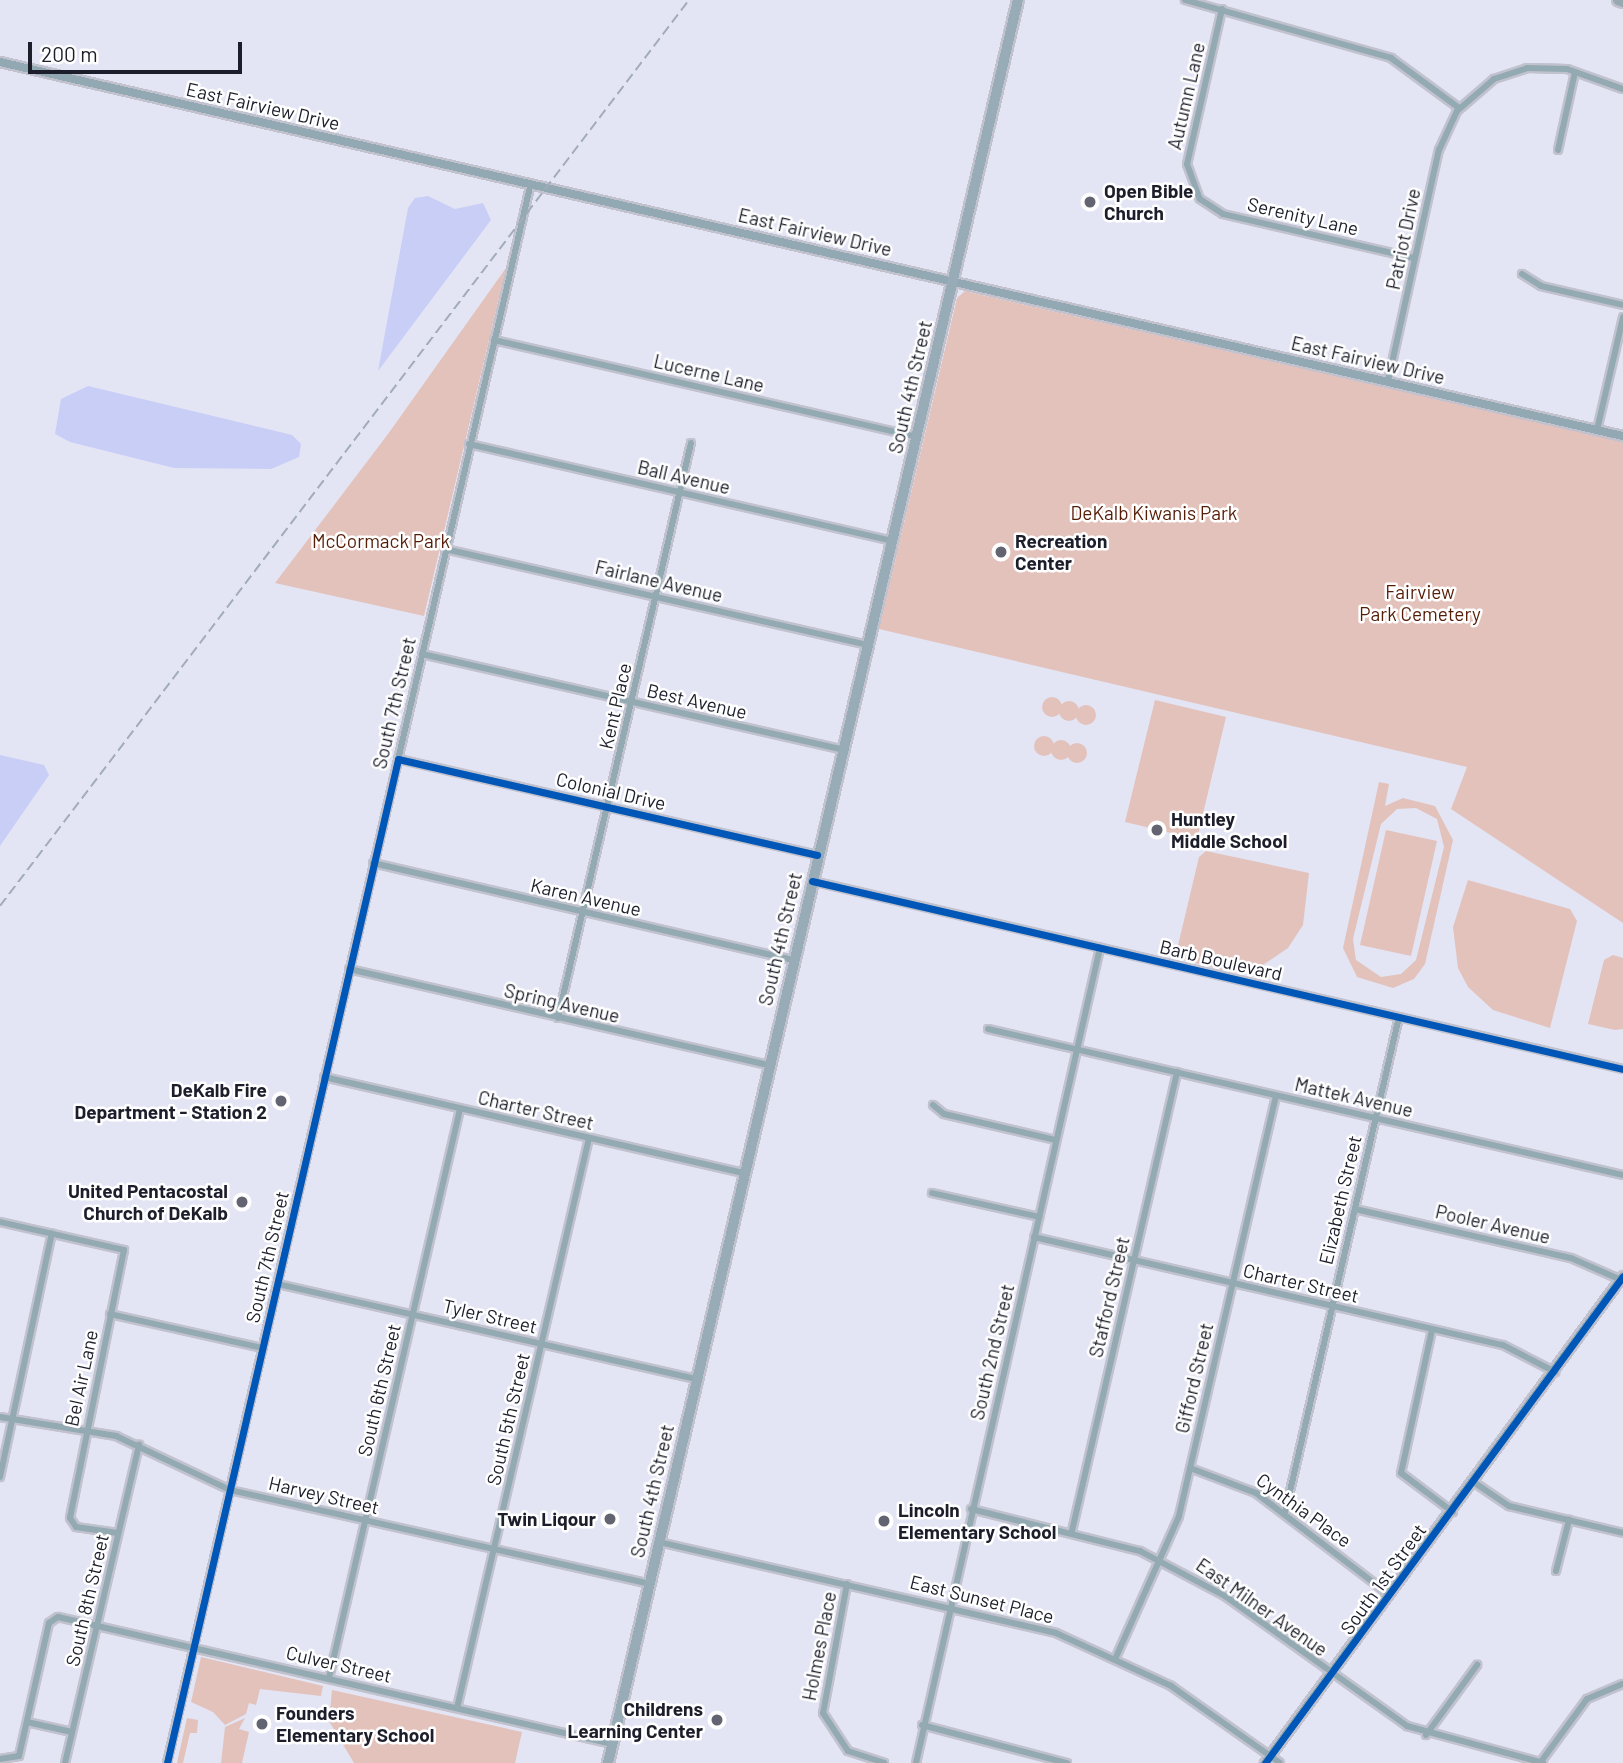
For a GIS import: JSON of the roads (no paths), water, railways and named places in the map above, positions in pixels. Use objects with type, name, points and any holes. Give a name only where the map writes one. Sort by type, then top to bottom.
[{"type":"highway","points":[[1618,0],[1623,2]]},
{"type":"main road","name":"South 4th Street","points":[[608,1763],[742,1173],[1018,0]]},
{"type":"street","points":[[1185,0],[1391,58],[1459,108],[1509,73],[1548,67],[1575,72],[1623,89]]},
{"type":"street","name":"Autumn Lane","points":[[1193,190],[1187,164],[1222,9]]},
{"type":"street","name":"East Fairview Drive","points":[[0,62],[1623,436]]},
{"type":"street","points":[[1558,150],[1575,72]]},
{"type":"street","name":"Patriot Drive","points":[[1388,381],[1438,149],[1459,108]]},
{"type":"street","name":"South 7th Street","points":[[167,1763],[444,549],[531,183]]},
{"type":"street","name":"Serenity Lane","points":[[1193,190],[1223,214],[1413,258]]},
{"type":"street","points":[[1522,274],[1541,286],[1623,305]]},
{"type":"street","points":[[1597,430],[1623,317]]},
{"type":"street","name":"Lucerne Lane","points":[[494,340],[917,437]]},
{"type":"street","name":"Kent Place","points":[[558,1018],[691,443]]},
{"type":"street","name":"Ball Avenue","points":[[469,444],[891,541]]},
{"type":"street","name":"Fairlane Avenue","points":[[444,549],[867,645]]},
{"type":"street","name":"Best Avenue","points":[[422,654],[843,750]]},
{"type":"street","name":"Colonial Drive","points":[[398,759],[817,855]]},
{"type":"street","name":"Karen Avenue","points":[[373,863],[793,960]]},
{"type":"street","name":"Barb Boulevard","points":[[812,881],[1623,1069]]},
{"type":"street","name":"South 2nd Street","points":[[916,1763],[922,1725],[1100,948]]},
{"type":"street","name":"Spring Avenue","points":[[349,969],[768,1065]]},
{"type":"street","name":"Elizabeth Street","points":[[1285,1513],[1399,1017]]},
{"type":"street","name":"Mattek Avenue","points":[[988,1029],[1623,1175]]},
{"type":"street","name":"Stafford Street","points":[[1072,1531],[1177,1072]]},
{"type":"street","name":"Charter Street","points":[[324,1077],[742,1173]]},
{"type":"street","name":"Gifford Street","points":[[1116,1657],[1162,1561],[1190,1468],[1276,1096]]},
{"type":"street","points":[[933,1105],[944,1114],[1056,1140]]},
{"type":"street","name":"South 6th Street","points":[[329,1678],[460,1109]]},
{"type":"street","name":"South 5th Street","points":[[457,1708],[589,1138]]},
{"type":"street","points":[[932,1194],[1039,1217]]},
{"type":"street","name":"Pooler Avenue","points":[[1355,1209],[1571,1258],[1622,1278]]},
{"type":"street","points":[[0,1222],[52,1233],[0,1477]]},
{"type":"street","name":"Bel Air Lane","points":[[52,1233],[124,1250],[84,1435],[71,1513],[73,1525],[118,1533]]},
{"type":"street","name":"Charter Street","points":[[1034,1237],[1513,1348],[1556,1373]]},
{"type":"street","name":"South 1st Street","points":[[1268,1759],[1556,1373],[1622,1278]]},
{"type":"street","name":"Tyler Street","points":[[278,1284],[696,1379]]},
{"type":"street","points":[[110,1314],[262,1348]]},
{"type":"street","points":[[1432,1330],[1401,1473],[1452,1512]]},
{"type":"street","name":"Harvey Street","points":[[0,1417],[84,1435],[107,1433],[139,1444],[230,1490],[649,1584]]},
{"type":"street","name":"South 8th Street","points":[[65,1763],[139,1444]]},
{"type":"street","name":"Cynthia Place","points":[[1190,1468],[1242,1485],[1285,1513],[1391,1595]]},
{"type":"street","points":[[1475,1483],[1509,1506],[1623,1533]]},
{"type":"street","name":"East Milner Avenue","points":[[971,1509],[1072,1531],[1162,1561],[1225,1596],[1332,1675],[1426,1735],[1541,1763]]},
{"type":"street","points":[[1556,1571],[1569,1520]]},
{"type":"street","name":"East Sunset Place","points":[[659,1542],[1044,1629],[1116,1657],[1171,1686],[1268,1759],[1280,1763]]},
{"type":"street","name":"Holmes Place","points":[[847,1584],[823,1713],[848,1751],[884,1763]]},
{"type":"street","name":"Culver Street","points":[[27,1722],[49,1623],[58,1617],[612,1744]]},
{"type":"street","points":[[1426,1735],[1477,1665]]},
{"type":"street","points":[[1541,1763],[1587,1699],[1623,1684]]},
{"type":"street","points":[[0,1759],[14,1760],[20,1753],[27,1722],[72,1732]]},
{"type":"street","points":[[922,1725],[1067,1763]]},
{"type":"water","points":[[428,196],[455,209],[483,203],[491,220],[378,371],[408,208],[415,198]]},
{"type":"water","points":[[88,386],[292,435],[301,444],[299,457],[271,469],[174,468],[70,442],[55,434],[61,399]]},
{"type":"water","points":[[0,755],[44,765],[49,775],[0,846]]},
{"type":"railway","points":[[0,906],[689,0]]},
{"type":"place","name":"Open Bible Church","points":[[1090,202]]},
{"type":"place","name":"Recreation Center","points":[[1001,552]]},
{"type":"place","name":"Huntley Middle School","points":[[1157,830]]},
{"type":"place","name":"DeKalb Fire Department - Station 2","points":[[281,1101]]},
{"type":"place","name":"United Pentacostal Church of DeKalb","points":[[242,1202]]},
{"type":"place","name":"Twin Liqour","points":[[610,1519]]},
{"type":"place","name":"Lincoln Elementary School","points":[[884,1521]]},
{"type":"place","name":"Childrens Learning Center","points":[[717,1720]]},
{"type":"place","name":"Founders Elementary School","points":[[262,1724]]},
{"type":"park label","name":"DeKalb Kiwanis Park","points":[[1154,513]]},
{"type":"park label","name":"McCormack Park","points":[[381,541]]},
{"type":"park label","name":"Fairview Park Cemetery","points":[[1420,603]]}]
